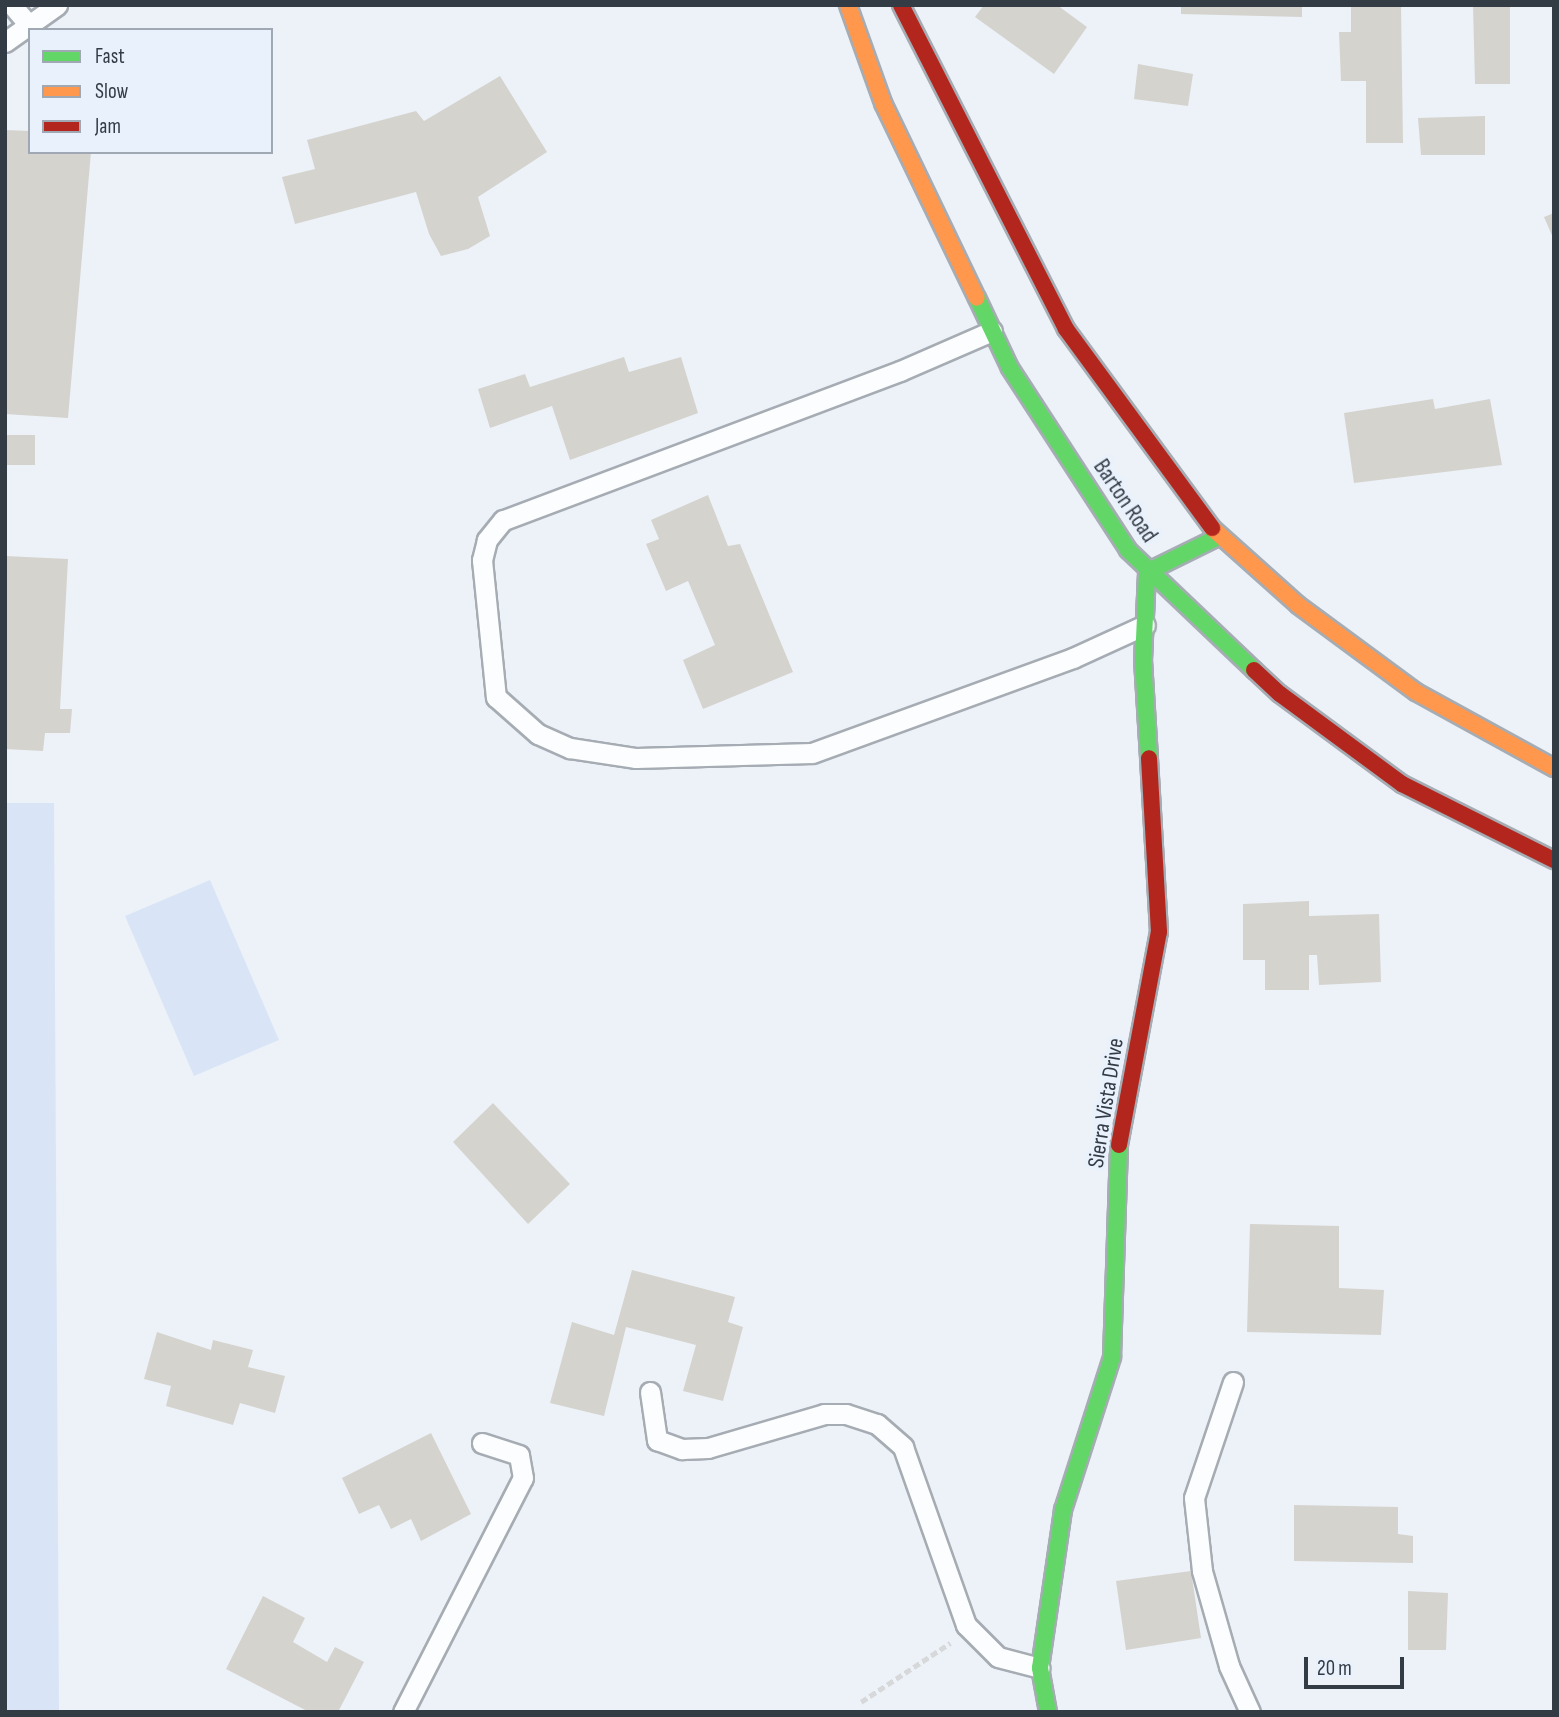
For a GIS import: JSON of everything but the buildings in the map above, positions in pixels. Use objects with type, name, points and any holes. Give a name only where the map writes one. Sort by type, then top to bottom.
[{"type":"main road","name":"Barton Road","points":[[848,5],[883,103],[1017,380],[1147,572],[1279,694],[1402,785],[1554,860]]},
{"type":"main road","points":[[901,5],[1066,329],[1218,537],[1298,606],[1416,692],[1554,768]]},
{"type":"main road","points":[[1147,572],[1218,537]]},
{"type":"main road","name":"Sierra Vista Drive","points":[[1048,1712],[1040,1668],[1063,1510],[1112,1357],[1118,1148],[1159,932],[1143,662],[1147,572]]},
{"type":"lane","points":[[12,5],[29,25]]},
{"type":"lane","points":[[5,42],[57,5]]},
{"type":"lane","points":[[992,331],[900,371],[503,520],[487,540],[482,559],[496,697],[538,734],[570,748],[636,758],[812,753],[852,742],[1073,658],[1145,625]]},
{"type":"lane","points":[[1233,1382],[1194,1498],[1202,1571],[1229,1667],[1250,1712]]},
{"type":"lane","points":[[650,1392],[657,1440],[682,1449],[708,1448],[824,1414],[846,1414],[877,1424],[903,1447],[966,1625],[998,1657],[1040,1668]]},
{"type":"lane","points":[[403,1712],[523,1478],[519,1455],[482,1443]]},
{"type":"path","points":[[861,1702],[942,1652],[966,1625]]},
{"type":"shaded area","points":[[5,803],[54,803],[59,1712],[5,1712]]},
{"type":"shaded area","points":[[210,880],[279,1040],[194,1076],[125,916]]},
{"type":"traffic: fast","points":[[977,298],[1010,368],[1128,550],[1254,670]]},
{"type":"traffic: fast","points":[[1149,758],[1143,661],[1147,572],[1218,537]]},
{"type":"traffic: fast","points":[[1048,1712],[1040,1668],[1063,1510],[1112,1357],[1119,1145]]},
{"type":"traffic: slow","points":[[848,5],[883,103],[977,298]]},
{"type":"traffic: slow","points":[[1212,528],[1298,605],[1416,692],[1554,768]]},
{"type":"traffic: jam","points":[[901,5],[1066,329],[1212,528]]},
{"type":"traffic: jam","points":[[1254,670],[1280,694],[1402,784],[1554,860]]},
{"type":"traffic: jam","points":[[1119,1145],[1159,932],[1149,758]]}]
